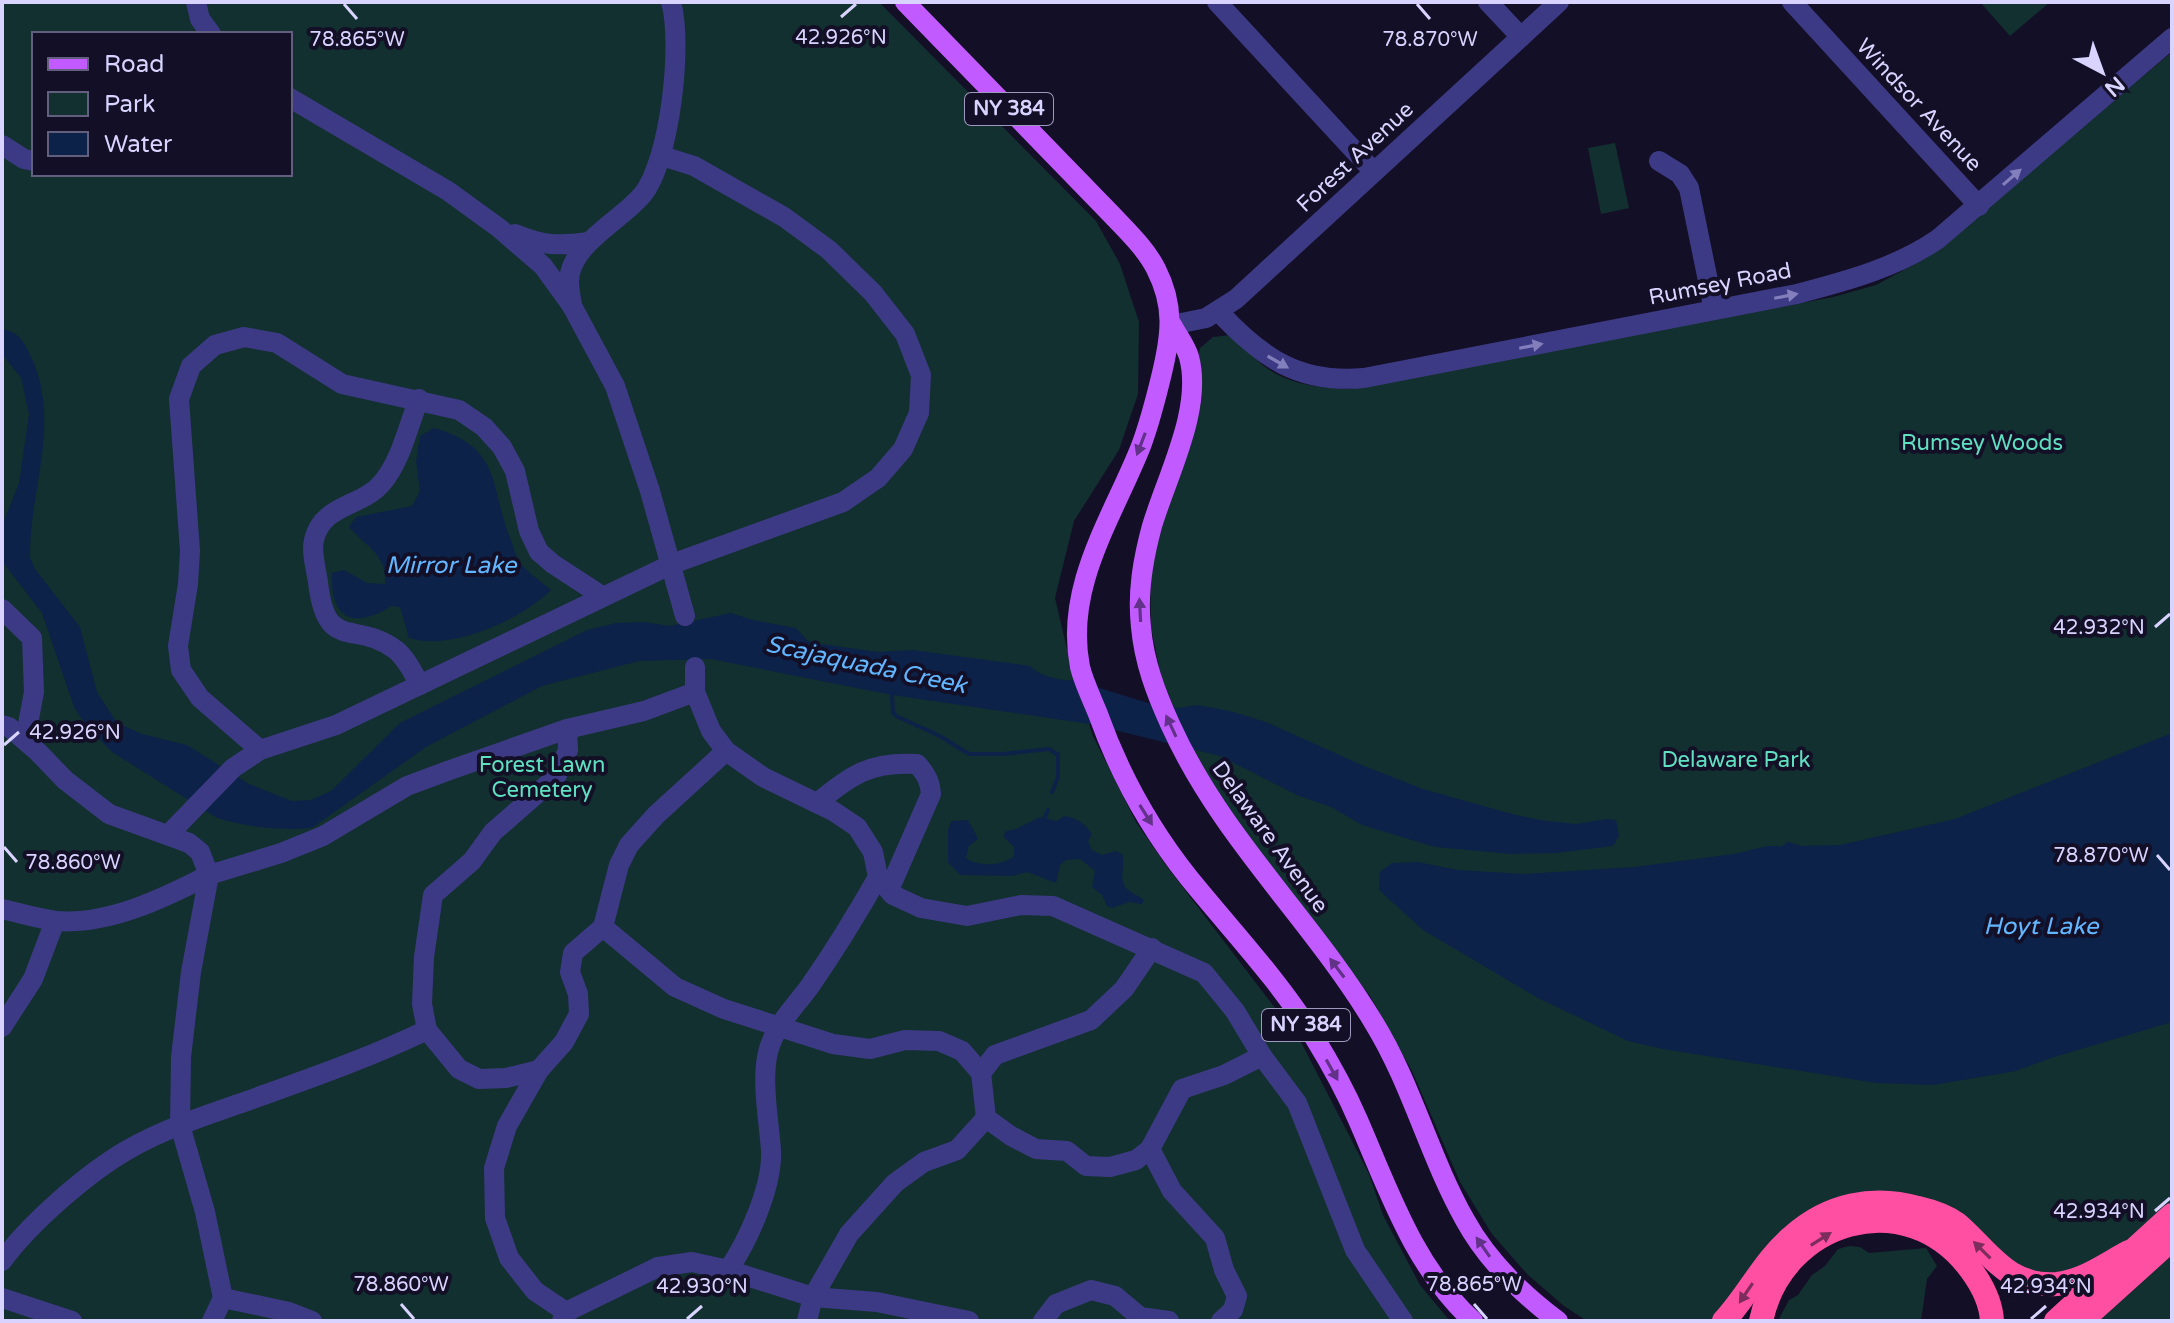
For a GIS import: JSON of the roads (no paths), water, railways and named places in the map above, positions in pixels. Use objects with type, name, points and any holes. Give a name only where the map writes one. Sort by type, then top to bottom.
[{"type":"highway","points":[[1724,1321],[1762,1269],[1795,1233],[1840,1208],[1864,1202],[1903,1204],[1943,1216],[1956,1223],[1999,1267],[2014,1276],[2034,1281],[2055,1284],[2078,1280],[2129,1252]]},
{"type":"highway","points":[[2056,1321],[2172,1215]]},
{"type":"highway","points":[[1761,1321],[1766,1298],[1781,1272],[1799,1254],[1823,1236],[1849,1225],[1878,1219],[1903,1222],[1929,1231],[1950,1244],[1983,1287],[1992,1321]]},
{"type":"highway","points":[[2081,1321],[2145,1260],[2172,1239]]},
{"type":"main road","name":"Delaware Avenue","points":[[905,2],[1141,246],[1156,268],[1172,325],[1189,354],[1190,394],[1181,442],[1142,567],[1139,600],[1141,628],[1153,687],[1189,765],[1244,848],[1345,977],[1374,1021],[1414,1099],[1466,1222],[1491,1258],[1523,1292],[1558,1321]]},
{"type":"main road","name":"Delaware Avenue","points":[[1172,325],[1152,415],[1096,542],[1086,572],[1079,625],[1080,667],[1109,746],[1127,783],[1168,849],[1269,973],[1314,1037],[1357,1117],[1395,1209],[1416,1250],[1444,1289],[1473,1321]]},
{"type":"street","points":[[196,2],[200,19],[210,32]]},
{"type":"street","points":[[572,306],[569,279],[577,257],[589,242],[620,218],[645,192],[662,156],[670,111],[674,58],[671,2]]},
{"type":"street","points":[[1217,2],[1374,172]]},
{"type":"street","points":[[1488,2],[1521,37]]},
{"type":"street","name":"Forest Avenue","points":[[1172,325],[1206,318],[1236,299],[1559,2]]},
{"type":"street","name":"Windsor Avenue","points":[[1792,2],[1979,206]]},
{"type":"street","name":"Rumsey Road","points":[[1219,312],[1245,338],[1279,364],[1312,376],[1343,380],[1832,285],[1912,257],[1979,206],[2172,38]]},
{"type":"street","points":[[292,101],[448,191],[499,228],[543,266],[572,306],[615,386],[672,564],[685,616]]},
{"type":"street","points":[[2,145],[32,161]]},
{"type":"street","points":[[168,835],[233,768],[260,750],[336,725],[672,564],[843,502],[878,478],[903,449],[919,413],[921,375],[905,334],[873,293],[829,250],[784,217],[694,166],[662,156]]},
{"type":"street","points":[[1659,161],[1680,174],[1689,188],[1714,310]]},
{"type":"street","points":[[499,228],[539,244],[589,242]]},
{"type":"street","points":[[260,750],[200,698],[181,670],[178,646],[190,551],[179,399],[191,366],[215,345],[244,337],[277,343],[342,384],[459,410],[484,427],[502,447],[515,471],[529,531],[539,552],[602,596]]},
{"type":"street","points":[[419,399],[394,465],[382,484],[368,495],[327,515],[313,543],[323,614],[333,627],[348,634],[378,640],[397,651],[420,685]]},
{"type":"street","points":[[2,609],[32,638],[34,692],[25,740]]},
{"type":"street","points":[[695,667],[695,692],[711,731],[726,751],[763,777],[817,803],[857,827],[873,852],[884,883],[893,895],[921,908],[967,916],[1021,905],[1053,906],[1204,973],[1235,1011],[1262,1056],[1297,1103],[1355,1250],[1403,1321]]},
{"type":"street","points":[[2,909],[55,921],[81,921],[126,910],[169,896],[209,875],[281,853],[323,836],[407,786],[567,729],[644,711],[695,692]]},
{"type":"street","points":[[2,725],[25,740],[65,780],[109,814],[189,843],[200,852],[209,875],[191,972],[181,1057],[180,1125],[205,1212],[223,1298],[212,1321]]},
{"type":"street","points":[[539,1070],[506,1078],[479,1079],[459,1069],[427,1030],[422,1004],[424,957],[433,895],[472,861],[493,832],[556,777],[568,750],[567,729]]},
{"type":"street","points":[[726,751],[656,815],[629,845],[619,865],[603,927],[573,953],[570,972],[578,994],[579,1014],[564,1042],[539,1070],[507,1126],[494,1168],[495,1218],[509,1258],[535,1291],[564,1316],[658,1267],[692,1262],[813,1297],[877,1302],[969,1321]]},
{"type":"street","points":[[728,1270],[744,1247],[760,1207],[771,1155],[766,1106],[767,1055],[777,1028],[884,883],[931,794],[931,783],[916,764],[891,763],[853,775],[817,803]]},
{"type":"street","points":[[2,1027],[33,979],[55,921]]},
{"type":"street","points":[[603,927],[675,987],[724,1009],[833,1044],[870,1049],[905,1040],[939,1041],[962,1051],[981,1073],[986,1118],[957,1150],[924,1162],[895,1183],[849,1234],[813,1297],[807,1321]]},
{"type":"street","points":[[981,1073],[995,1055],[1091,1020],[1124,989],[1152,948]]},
{"type":"street","points":[[2,1261],[65,1196],[127,1150],[180,1125],[379,1053],[427,1030]]},
{"type":"street","points":[[986,1118],[1036,1149],[1067,1151],[1086,1166],[1110,1167],[1136,1160],[1150,1149],[1182,1089],[1224,1075],[1262,1056]]},
{"type":"street","points":[[1150,1149],[1172,1191],[1215,1238],[1224,1270],[1237,1296],[1233,1310],[1221,1321]]},
{"type":"street","points":[[1043,1321],[1056,1304],[1091,1290],[1115,1296],[1140,1317],[1169,1321]]},
{"type":"street","points":[[2,1298],[72,1321]]},
{"type":"street","points":[[223,1298],[289,1312],[312,1321]]},
{"type":"water","name":"Scajaquada Creek","points":[[2,329],[17,335],[26,347],[40,382],[44,406],[42,456],[30,558],[35,569],[80,627],[97,692],[117,723],[142,734],[187,745],[249,784],[292,801],[311,800],[331,791],[400,723],[587,630],[616,623],[644,622],[669,626],[731,613],[796,628],[808,641],[821,644],[878,652],[913,650],[1030,666],[1050,677],[1074,680],[1148,703],[1178,708],[1197,705],[1230,711],[1266,722],[1423,789],[1540,820],[1576,824],[1616,820],[1619,836],[1613,846],[1557,853],[1511,854],[1435,847],[1362,825],[1331,807],[1299,796],[1220,756],[1090,724],[892,695],[711,659],[639,661],[542,686],[426,747],[312,828],[264,828],[217,818],[112,752],[87,727],[74,707],[42,613],[2,561],[2,526],[19,483],[29,414],[21,378],[2,354]]},
{"type":"water","name":"Mirror Lake","points":[[434,428],[457,436],[483,459],[491,472],[518,559],[551,590],[522,612],[485,630],[465,637],[426,641],[409,638],[400,607],[391,606],[366,617],[347,616],[335,601],[332,573],[344,570],[367,583],[385,584],[379,558],[349,527],[356,517],[412,506],[420,491],[416,462],[420,436]]},
{"type":"water","name":"Hoyt Lake","points":[[2172,733],[2172,1022],[2016,1071],[1933,1085],[1876,1083],[1628,1041],[1538,998],[1423,930],[1379,890],[1380,872],[1392,863],[1418,862],[1458,870],[1524,874],[1634,867],[1734,854],[1767,846],[1782,846],[1788,842],[1802,846],[1840,845],[1955,819]]},
{"type":"water","points":[[1064,816],[1077,820],[1089,830],[1092,834],[1088,841],[1092,850],[1102,855],[1116,851],[1122,854],[1124,884],[1144,900],[1142,904],[1129,902],[1112,908],[1107,906],[1102,895],[1092,887],[1095,871],[1080,859],[1066,860],[1060,865],[1056,883],[1027,872],[1012,876],[960,875],[948,862],[951,821],[968,820],[978,839],[969,846],[966,858],[990,864],[1004,862],[1014,856],[1014,847],[1003,836],[1006,831],[1040,817],[1057,821]]},
{"type":"waterway","name":"Scajaquada Creek","points":[[892,695],[893,713],[898,717],[938,735],[969,754],[1049,749],[1058,755],[1058,777],[1052,792]]},
{"type":"waterway","points":[[1044,819],[1048,810]]},
{"type":"park label","name":"Rumsey Woods","points":[[1982,443]]},
{"type":"park label","name":"Delaware Park","points":[[1736,760]]},
{"type":"park label","name":"Forest Lawn Cemetery","points":[[542,778]]}]
